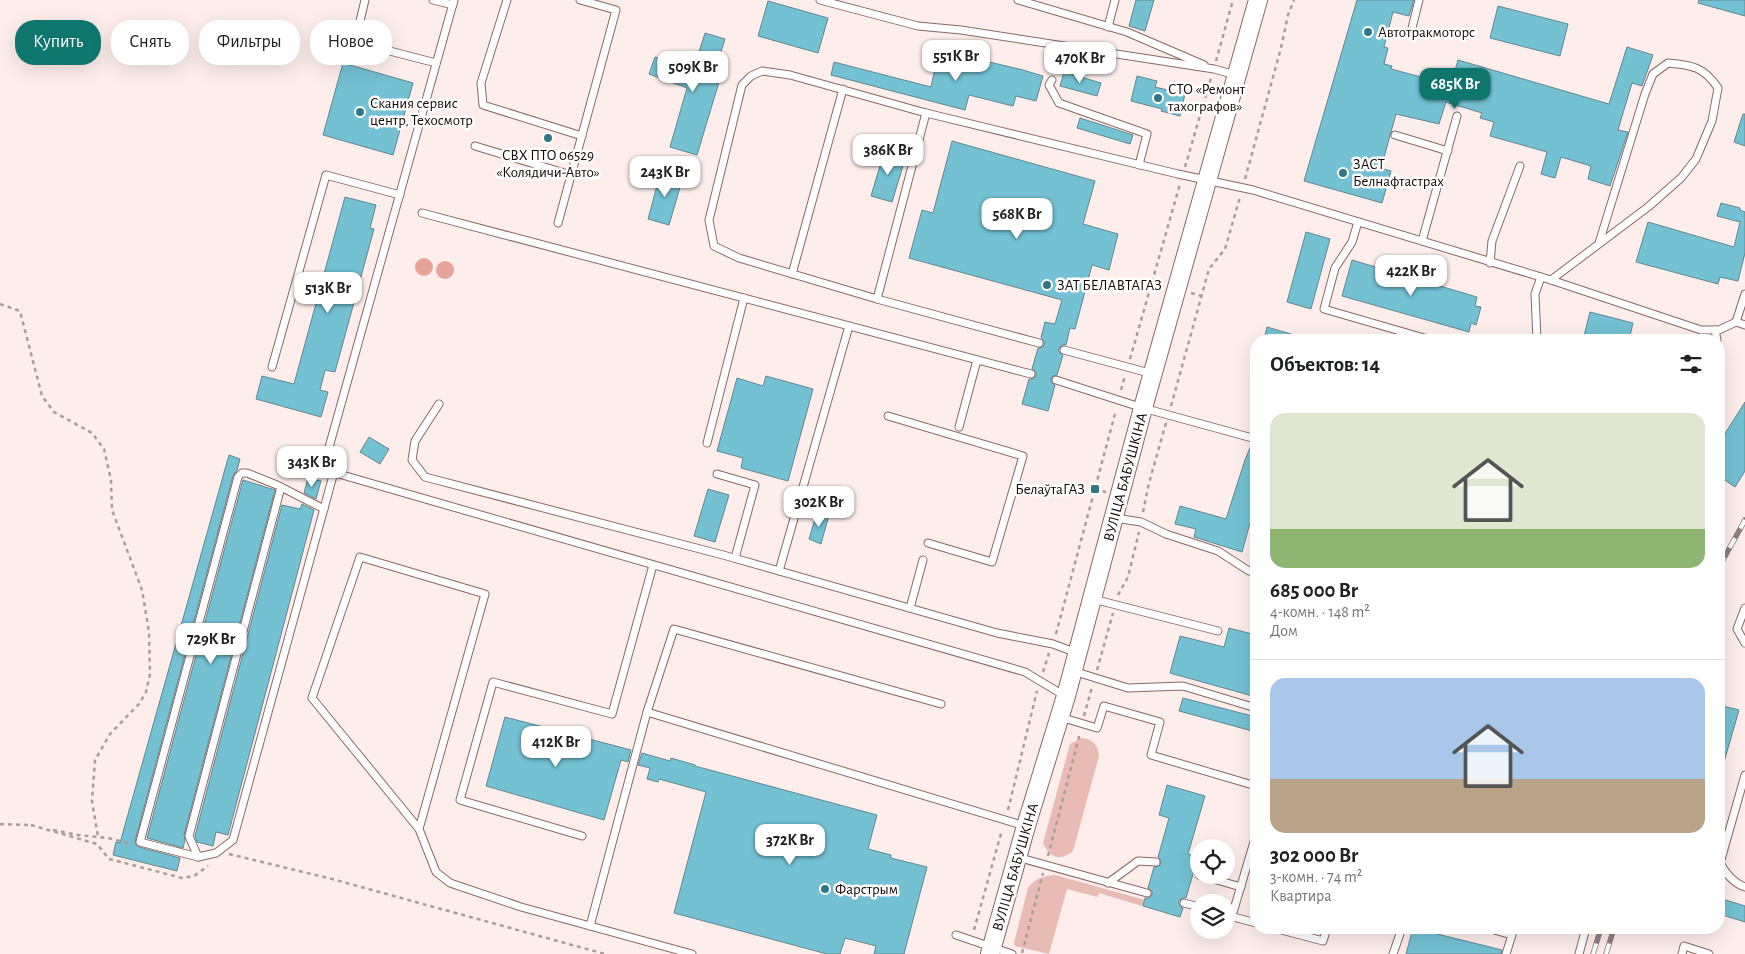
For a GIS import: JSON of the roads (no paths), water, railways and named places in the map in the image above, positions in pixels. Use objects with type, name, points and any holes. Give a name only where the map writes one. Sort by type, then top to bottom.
[{"type":"street","name":"ВУЛІЦА БАБУШКІНА","points":[[991,950],[1017,856],[1066,696],[1143,408],[1258,0]]},
{"type":"lane","points":[[365,0],[355,42],[436,63]]},
{"type":"lane","points":[[433,0],[453,2],[324,457],[325,470],[1025,672],[1066,696]]},
{"type":"lane","points":[[507,0],[482,83],[483,105],[582,136]]},
{"type":"lane","points":[[558,223],[616,10],[580,0]]},
{"type":"lane","points":[[820,0],[918,26],[961,30],[1214,69]]},
{"type":"lane","points":[[1018,0],[1127,32],[1214,69],[1237,76]]},
{"type":"lane","points":[[1108,27],[1116,0]]},
{"type":"lane","points":[[1411,32],[1419,0]]},
{"type":"lane","points":[[1550,280],[1648,207],[1681,178],[1696,159],[1712,121],[1718,88],[1710,75],[1692,65],[1668,63],[1653,74],[1645,94],[1599,243]]},
{"type":"lane","points":[[1039,343],[792,274],[739,258],[714,246],[709,220],[742,86],[751,76],[762,71],[790,74],[926,113],[1242,188],[1541,277],[1700,330],[1719,330],[1736,322],[1745,325]]},
{"type":"lane","points":[[1052,80],[1049,85],[1059,104],[1147,134],[1139,165]]},
{"type":"lane","points":[[792,274],[843,89]]},
{"type":"lane","points":[[877,299],[926,113]]},
{"type":"lane","points":[[1422,241],[1458,116]]},
{"type":"lane","points":[[1395,135],[1448,151]]},
{"type":"lane","points":[[476,146],[571,175]]},
{"type":"lane","points":[[1490,262],[1492,241],[1520,166]]},
{"type":"lane","points":[[272,367],[326,175],[400,194]]},
{"type":"lane","points":[[422,213],[1031,374]]},
{"type":"lane","points":[[1358,222],[1352,242],[1335,268],[1324,309],[1410,334]]},
{"type":"lane","points":[[1537,334],[1536,294],[1541,277]]},
{"type":"lane","points":[[1736,322],[1745,294]]},
{"type":"lane","points":[[707,443],[744,298]]},
{"type":"lane","points":[[779,571],[850,326]]},
{"type":"lane","points":[[1716,330],[1716,334]]},
{"type":"lane","points":[[1064,350],[1153,374]]},
{"type":"lane","points":[[959,427],[977,360]]},
{"type":"lane","points":[[1056,380],[1143,408],[1250,437]]},
{"type":"lane","points":[[439,404],[415,441],[412,460],[425,477],[734,558],[997,633],[1053,644],[1077,653]]},
{"type":"lane","points":[[888,416],[1023,456],[992,562],[928,543]]},
{"type":"lane","points":[[324,509],[281,487],[247,473],[238,477],[140,842],[198,857],[216,853],[233,840],[324,509],[334,472]]},
{"type":"lane","points":[[717,474],[755,485],[734,558]]},
{"type":"lane","points":[[198,857],[189,836],[281,487]]},
{"type":"lane","points":[[1114,518],[1141,522],[1166,534],[1218,551],[1250,571]]},
{"type":"lane","points":[[419,829],[485,594],[360,557],[312,698],[419,829],[436,872],[450,883],[521,907],[692,954]]},
{"type":"lane","points":[[910,608],[923,560]]},
{"type":"lane","points":[[582,836],[460,800],[493,682],[612,714],[653,565]]},
{"type":"lane","points":[[1093,599],[1218,631]]},
{"type":"lane","points":[[1745,608],[1737,629],[1745,643]]},
{"type":"lane","points":[[590,926],[647,712],[674,629],[941,704]]},
{"type":"lane","points":[[1073,671],[1128,688],[1183,686],[1250,706]]},
{"type":"lane","points":[[1059,717],[1098,728],[1104,706],[1160,722],[1151,755],[1250,784]]},
{"type":"lane","points":[[647,712],[1026,826]]},
{"type":"lane","points":[[1725,845],[1745,775]]},
{"type":"lane","points":[[1017,856],[1147,893]]},
{"type":"lane","points":[[1235,901],[1250,856]]},
{"type":"lane","points":[[1108,883],[1138,861],[1156,862]]},
{"type":"lane","points":[[1725,871],[1738,884],[1745,887]]},
{"type":"lane","points":[[1231,884],[1241,887]]},
{"type":"lane","points":[[1184,904],[1190,905]]},
{"type":"lane","points":[[1235,917],[1250,921]]},
{"type":"lane","points":[[1297,934],[1323,941],[1325,934]]},
{"type":"lane","points":[[1393,954],[1400,934]]},
{"type":"lane","points":[[1506,954],[1512,934]]},
{"type":"lane","points":[[1579,954],[1584,934]]},
{"type":"lane","points":[[956,935],[991,950],[1012,954]]},
{"type":"lane","points":[[1682,954],[1684,946],[1709,954]]},
{"type":"railway","points":[[1725,556],[1745,520]]},
{"type":"railway","points":[[1593,954],[1599,934]]},
{"type":"railway","points":[[1606,954],[1612,934]]},
{"type":"place","name":"Автотракмоторс","points":[[1368,32]]},
{"type":"place","name":"СТО «Ремонт тахографов»","points":[[1158,98]]},
{"type":"place","name":"Скания сервис центр, Техосмотр","points":[[360,112]]},
{"type":"place","name":"СВХ ПТО 06529 «Колядичи-Авто»","points":[[548,138]]},
{"type":"place","name":"ЗАСТ Белнафтастрах","points":[[1343,173]]},
{"type":"place","name":"ЗАТ БЕЛАВТАГАЗ","points":[[1047,285]]},
{"type":"place","name":"БелаўтаГАЗ","points":[[1095,489]]},
{"type":"place","name":"Фарстрым","points":[[825,889]]}]
